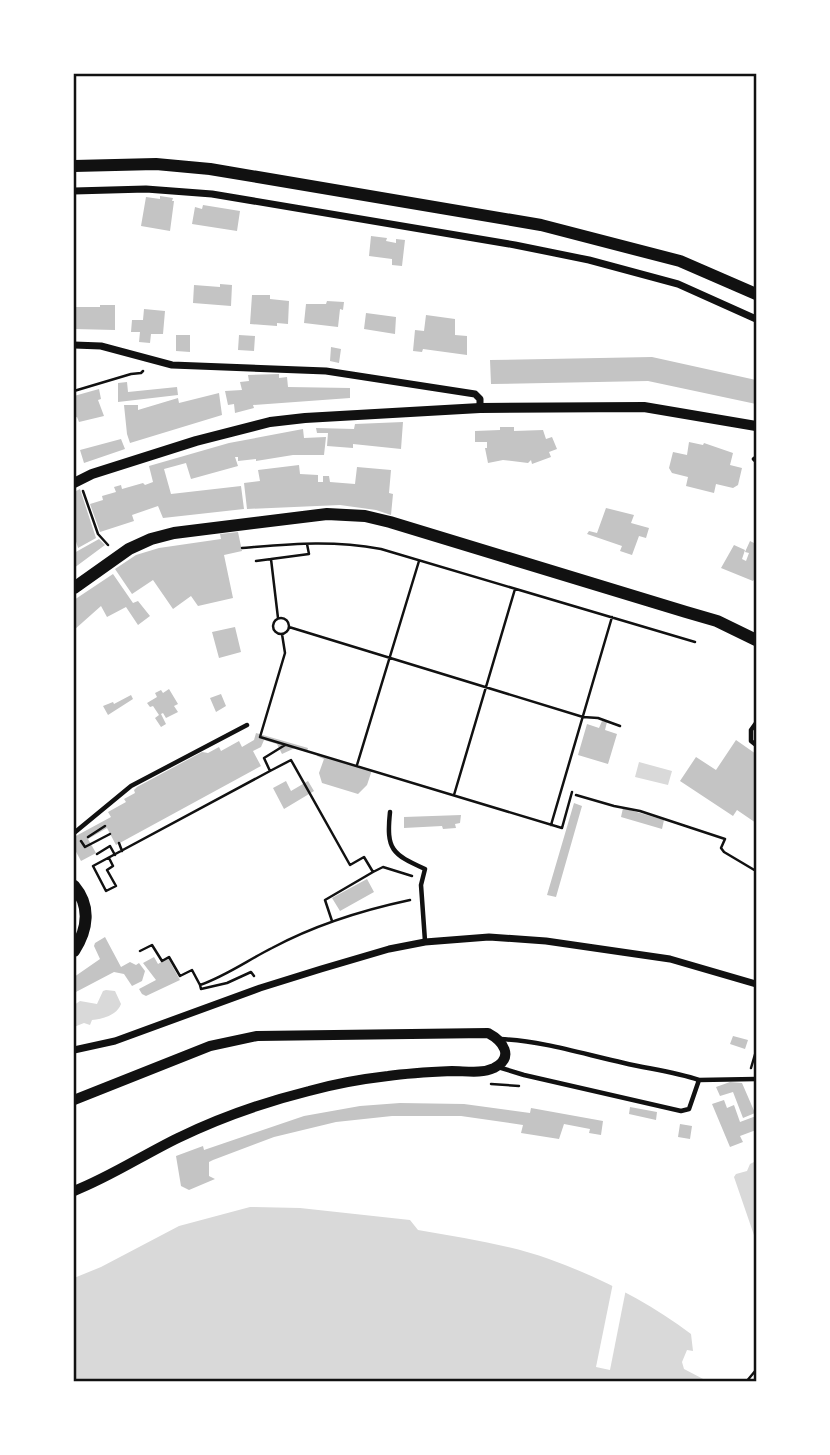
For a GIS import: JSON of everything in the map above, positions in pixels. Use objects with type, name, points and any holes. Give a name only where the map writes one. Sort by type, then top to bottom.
[{"type":"main road","points":[[74,166],[156,164],[209,169],[541,225],[680,261],[757,294]]},
{"type":"main road","points":[[74,588],[117,556],[151,539],[174,533],[327,514],[356,515],[390,522],[717,621],[757,640]]},
{"type":"main road","points":[[74,886],[83,899],[86,919],[81,939],[74,951]]},
{"type":"street","points":[[74,191],[146,189],[212,194],[515,245],[589,260],[678,284],[757,319]]},
{"type":"street","points":[[74,345],[102,346],[172,365],[326,371],[475,394],[480,399],[480,408]]},
{"type":"street","points":[[76,482],[197,441],[270,422],[480,408],[644,407],[757,426]]},
{"type":"street","points":[[74,1051],[115,1041],[260,988],[389,949],[425,942],[489,937],[546,941],[670,959],[757,984]]},
{"type":"street","points":[[74,1097],[90,1094],[210,1046],[257,1036],[488,1033],[500,1040],[505,1047],[497,1066],[484,1072],[454,1071],[386,1076],[311,1090],[267,1103],[179,1138],[74,1191]]},
{"type":"lane","points":[[757,723],[751,730],[751,741],[757,745]]},
{"type":"lane","points":[[74,833],[131,786],[247,725]]},
{"type":"lane","points":[[390,812],[388,830],[391,847],[402,859],[425,869],[421,885],[425,942]]},
{"type":"lane","points":[[500,1040],[527,1040],[680,1073],[699,1080],[753,1079]]},
{"type":"lane","points":[[497,1066],[516,1073],[681,1111],[689,1109],[699,1080]]},
{"type":"path","points":[[74,391],[141,373],[151,359]]},
{"type":"path","points":[[76,482],[98,534],[117,556]]},
{"type":"path","points":[[242,548],[345,542],[381,549],[695,642]]},
{"type":"path","points":[[256,561],[309,554],[306,543]]},
{"type":"path","points":[[271,559],[278,618]]},
{"type":"path","points":[[356,766],[419,561]]},
{"type":"path","points":[[454,795],[515,589]]},
{"type":"path","points":[[551,825],[612,617]]},
{"type":"path","points":[[278,618],[286,620],[289,627],[287,632],[276,633],[273,629],[274,621],[278,618]]},
{"type":"path","points":[[289,627],[620,726]]},
{"type":"path","points":[[282,634],[285,653],[260,737],[562,828],[574,794],[640,811],[725,839],[721,848],[724,852],[757,871]]},
{"type":"path","points":[[270,771],[264,758],[285,745]]},
{"type":"path","points":[[109,858],[113,866],[107,870],[116,886],[106,891],[93,866],[291,760],[350,865],[364,857],[373,872]]},
{"type":"path","points":[[81,841],[85,848],[110,834]]},
{"type":"path","points":[[118,843],[122,851]]},
{"type":"path","points":[[97,853],[110,846],[115,855]]},
{"type":"path","points":[[332,922],[325,900],[383,867],[410,875]]},
{"type":"path","points":[[200,985],[220,978],[309,930],[384,906],[414,900]]},
{"type":"path","points":[[140,951],[152,945],[162,961],[169,957],[180,976],[191,970],[201,989],[227,983],[251,972],[260,988]]},
{"type":"path","points":[[753,1079],[757,1051]]},
{"type":"path","points":[[484,1084],[522,1086]]},
{"type":"path","points":[[746,1381],[757,1370]]},
{"type":"shaded area","points":[[639,762],[672,771],[668,785],[635,777]]},
{"type":"shaded area","points":[[106,990],[115,991],[121,1004],[116,1011],[92,1020],[90,1025],[84,1023],[74,1027],[74,1005],[80,1001],[97,1004]]},
{"type":"shaded area","points":[[754,1162],[756,1241],[734,1177],[747,1171]]},
{"type":"shaded area","points":[[250,1207],[300,1208],[410,1220],[418,1230],[517,1249],[568,1266],[641,1301],[691,1334],[693,1351],[687,1350],[682,1362],[684,1369],[707,1381],[74,1382],[74,1278],[101,1267],[179,1226]]},
{"type":"pier","points":[[613,1283],[626,1289],[610,1370],[596,1367]]},
{"type":"building","points":[[160,196],[173,198],[174,201],[170,231],[141,226],[146,197],[160,199]]},
{"type":"building","points":[[203,205],[240,211],[237,231],[192,224],[195,207],[202,209]]},
{"type":"building","points":[[371,236],[387,238],[386,241],[396,243],[396,239],[405,240],[402,266],[392,265],[392,259],[369,256]]},
{"type":"building","points":[[220,284],[232,285],[231,306],[193,303],[194,285],[220,287]]},
{"type":"building","points":[[252,295],[270,295],[270,299],[289,301],[288,324],[250,324]]},
{"type":"building","points":[[327,301],[344,302],[343,310],[340,309],[338,327],[304,323],[306,304],[326,304]]},
{"type":"building","points":[[115,305],[115,330],[74,329],[74,307]]},
{"type":"building","points":[[144,309],[165,311],[163,334],[151,334],[150,343],[139,342],[140,332],[131,332],[132,320],[143,320]]},
{"type":"building","points":[[366,313],[396,317],[395,334],[364,329]]},
{"type":"building","points":[[426,315],[455,319],[455,335],[467,336],[467,355],[423,349],[422,352],[413,351],[415,330],[424,331]]},
{"type":"building","points":[[176,335],[190,335],[190,352],[176,351]]},
{"type":"building","points":[[239,335],[255,336],[254,351],[238,350]]},
{"type":"building","points":[[331,347],[341,349],[339,363],[330,361]]},
{"type":"building","points":[[652,357],[756,380],[756,404],[648,381],[491,384],[490,360]]},
{"type":"building","points":[[279,374],[279,378],[287,377],[288,387],[350,388],[350,398],[253,405],[254,408],[235,413],[234,404],[228,405],[225,391],[242,390],[240,382],[249,381],[248,375]]},
{"type":"building","points":[[127,382],[128,392],[177,387],[178,395],[118,402],[118,383]]},
{"type":"building","points":[[99,389],[101,399],[98,400],[104,416],[79,422],[77,417],[74,418],[74,396]]},
{"type":"building","points":[[219,393],[222,415],[130,443],[124,405],[138,405],[138,410],[178,398],[179,403]]},
{"type":"building","points":[[403,422],[401,449],[353,444],[353,448],[327,446],[328,433],[317,433],[316,428],[354,429],[355,424]]},
{"type":"building","points":[[500,427],[514,427],[514,431],[543,430],[546,439],[552,437],[557,449],[549,452],[551,457],[532,464],[531,460],[528,463],[503,460],[488,463],[485,448],[487,442],[475,442],[475,431],[500,430]]},
{"type":"building","points":[[303,429],[304,438],[326,437],[324,455],[293,455],[256,461],[238,461],[238,457],[235,457],[238,466],[191,479],[186,463],[164,469],[171,494],[241,486],[244,509],[163,518],[158,506],[132,515],[134,521],[100,532],[90,504],[103,500],[102,496],[116,492],[114,487],[121,485],[122,489],[153,482],[149,466],[229,443]]},
{"type":"building","points":[[121,439],[125,449],[84,463],[80,450]]},
{"type":"building","points":[[689,442],[704,443],[733,453],[730,465],[742,468],[738,485],[733,488],[716,484],[714,493],[686,486],[688,477],[672,473],[669,468],[673,452],[687,455]]},
{"type":"building","points":[[299,465],[300,474],[318,475],[318,482],[323,482],[323,476],[329,476],[330,482],[355,484],[357,467],[391,470],[391,515],[340,505],[247,509],[244,483],[260,481],[258,470]]},
{"type":"building","points":[[80,489],[96,538],[78,548],[74,535],[74,492]]},
{"type":"building","points":[[606,508],[634,515],[631,523],[649,528],[646,538],[639,536],[632,555],[620,551],[622,546],[587,534],[589,531],[597,533]]},
{"type":"building","points":[[238,532],[242,551],[224,555],[233,598],[198,606],[191,596],[173,609],[153,580],[132,594],[115,569],[136,555],[159,548],[221,539],[220,534]]},
{"type":"building","points":[[99,539],[105,545],[74,568],[74,553]]},
{"type":"building","points":[[750,541],[756,544],[756,577],[753,581],[721,568],[734,545],[745,550],[742,559],[746,561],[749,553],[745,552]]},
{"type":"building","points":[[113,574],[133,603],[138,601],[150,616],[138,625],[126,607],[107,617],[101,606],[74,630],[74,600]]},
{"type":"building","points":[[235,627],[241,652],[219,658],[212,632]]},
{"type":"building","points":[[169,689],[178,704],[174,706],[178,712],[166,718],[161,714],[166,724],[161,727],[155,718],[159,715],[153,706],[150,707],[147,703],[157,697],[155,693],[161,690],[163,693]]},
{"type":"building","points":[[221,694],[226,706],[216,712],[210,698]]},
{"type":"building","points":[[131,695],[133,699],[108,715],[103,706],[113,702],[114,704]]},
{"type":"building","points":[[602,721],[607,722],[605,730],[617,734],[608,764],[578,755],[587,724],[599,728]]},
{"type":"building","points":[[256,733],[308,748],[307,752],[295,748],[282,754],[277,744],[264,740],[261,747],[253,751],[261,766],[116,845],[107,828],[88,839],[96,853],[81,861],[74,848],[74,837],[111,817],[108,812],[126,802],[124,799],[135,793],[137,787],[202,752],[208,753],[219,747],[221,751],[239,741],[242,747],[254,740]]},
{"type":"building","points":[[736,740],[756,754],[756,823],[737,810],[733,816],[680,781],[696,757],[716,770]]},
{"type":"building","points":[[317,754],[372,770],[367,785],[358,794],[322,783],[319,773],[324,759]]},
{"type":"building","points":[[286,781],[291,791],[308,781],[314,791],[284,809],[273,788]]},
{"type":"building","points":[[574,803],[582,806],[556,897],[547,895]]},
{"type":"building","points":[[623,808],[664,820],[662,829],[621,817]]},
{"type":"building","points":[[461,815],[460,823],[455,824],[456,828],[404,828],[404,817]]},
{"type":"building","points":[[367,879],[374,892],[340,911],[332,898]]},
{"type":"building","points":[[105,937],[121,967],[130,962],[136,965],[139,963],[145,971],[142,981],[132,986],[124,974],[114,972],[74,993],[74,977],[100,959],[94,946]]},
{"type":"building","points":[[154,957],[158,964],[168,958],[180,980],[146,996],[139,989],[156,980],[143,963]]},
{"type":"building","points":[[733,1036],[748,1040],[745,1049],[730,1044]]},
{"type":"building","points":[[730,1082],[742,1083],[755,1113],[743,1118],[733,1092],[720,1096],[716,1087]]},
{"type":"building","points":[[724,1100],[727,1108],[734,1105],[740,1122],[756,1116],[756,1130],[740,1136],[743,1142],[730,1147],[712,1104]]},
{"type":"building","points":[[400,1103],[464,1104],[530,1113],[531,1108],[603,1121],[601,1135],[589,1133],[590,1129],[564,1124],[559,1139],[521,1133],[523,1125],[461,1116],[392,1116],[336,1122],[274,1137],[213,1160],[209,1162],[209,1176],[215,1179],[189,1190],[181,1186],[176,1156],[203,1146],[204,1150],[304,1116],[360,1106]]},
{"type":"building","points":[[630,1107],[657,1112],[656,1120],[629,1114]]},
{"type":"building","points":[[680,1124],[692,1126],[690,1139],[678,1137]]}]
